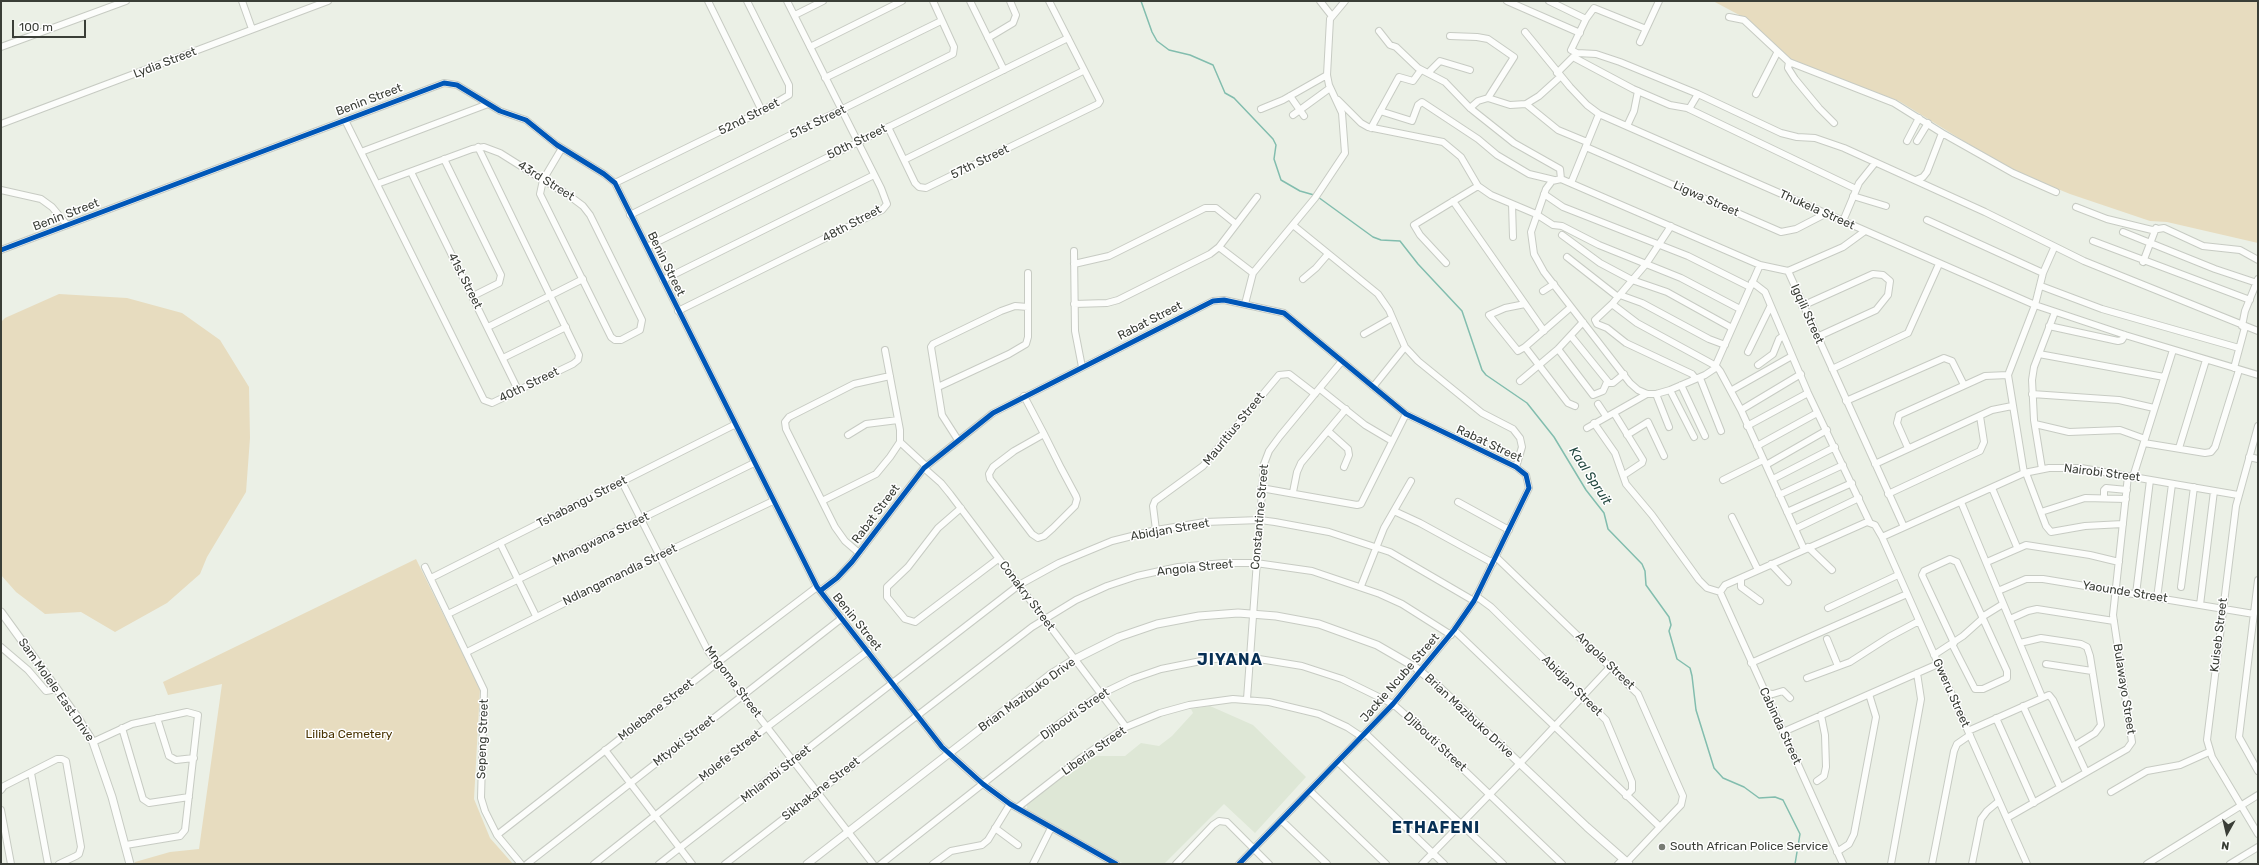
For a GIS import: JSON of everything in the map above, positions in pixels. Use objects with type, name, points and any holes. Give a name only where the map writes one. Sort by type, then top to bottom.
[{"type":"street","points":[[1,47],[126,1]]},
{"type":"street","points":[[242,1],[252,29]]},
{"type":"street","name":"Lydia Street","points":[[2,124],[328,1]]},
{"type":"street","points":[[708,1],[762,111]]},
{"type":"street","name":"52nd Street","points":[[615,183],[762,111],[787,97],[790,89],[748,1]]},
{"type":"street","name":"48th Street","points":[[678,311],[882,210],[887,201],[856,142],[787,1]]},
{"type":"street","points":[[795,15],[823,1]]},
{"type":"street","points":[[810,47],[902,1]]},
{"type":"street","name":"51st Street","points":[[630,215],[953,54],[954,47],[933,1]]},
{"type":"street","points":[[970,1],[1004,70]]},
{"type":"street","points":[[988,38],[1013,23],[1016,15],[1010,1]]},
{"type":"street","points":[[904,160],[1083,71],[1049,1]]},
{"type":"street","points":[[1320,1],[1331,15]]},
{"type":"street","points":[[1345,1],[1331,15],[1327,75],[1330,88],[1338,100],[1361,123],[1371,128],[1443,142],[1461,156],[1478,186],[1485,192],[1536,214],[1553,225],[1562,226],[1599,245],[1681,278],[1740,309]]},
{"type":"street","points":[[1506,1],[1580,33]]},
{"type":"street","points":[[1549,1],[1586,19]]},
{"type":"street","points":[[1640,42],[1659,1]]},
{"type":"street","points":[[1646,29],[1594,8],[1586,19],[1570,50],[1577,53],[1604,56],[1698,94],[1781,133],[1797,137],[1818,138],[1916,180],[2054,248],[2244,327],[2258,331]]},
{"type":"street","points":[[1729,17],[1744,20],[1777,53],[1789,62],[1878,96],[1919,118],[2013,174],[2056,192]]},
{"type":"street","points":[[825,78],[941,21]]},
{"type":"street","points":[[1379,31],[1390,45],[1396,48],[1421,70],[1450,86],[1470,108],[1519,147],[1560,169],[1557,179],[1544,194],[1536,214],[1531,232],[1533,249],[1540,266],[1634,387],[1647,394],[1656,394],[1670,390],[1709,373],[1716,366],[1760,265]]},
{"type":"street","name":"Thukela Street","points":[[1525,32],[1559,75],[1587,105],[1599,114],[2035,305],[2125,335],[2258,375]]},
{"type":"street","points":[[1450,36],[1488,39],[1514,57],[1488,98]]},
{"type":"street","name":"50th Street","points":[[646,247],[1068,38]]},
{"type":"street","points":[[1756,94],[1777,53]]},
{"type":"street","points":[[1470,108],[1478,101],[1488,98],[1510,105],[1526,104],[1539,96],[1559,75],[1572,57],[1638,91],[1670,105],[1689,110],[1856,189]]},
{"type":"street","points":[[1428,73],[1440,61],[1470,70]]},
{"type":"street","points":[[1789,62],[1788,68],[1795,79],[1819,108],[1834,122]]},
{"type":"street","points":[[1371,128],[1400,77],[1412,81],[1421,70]]},
{"type":"street","name":"57th Street","points":[[888,127],[915,183],[920,187],[926,188],[1098,104],[1100,101],[1083,71]]},
{"type":"street","points":[[1261,109],[1290,96],[1327,75]]},
{"type":"street","name":"Benin Street","points":[[1,250],[426,89],[448,83],[462,88],[502,112],[526,120],[562,148],[604,174],[615,183],[734,425],[818,589],[949,754],[983,784],[1010,804],[1116,864]]},
{"type":"street","points":[[1293,116],[1302,113],[1330,88]]},
{"type":"street","points":[[1627,126],[1634,109],[1638,91]]},
{"type":"street","points":[[1689,110],[1698,94]]},
{"type":"street","points":[[1290,96],[1302,113]]},
{"type":"street","points":[[1245,304],[1253,274],[1315,198],[1345,153],[1344,122],[1338,100]]},
{"type":"street","name":"Igqili Street","points":[[1380,110],[1412,121],[1418,105],[1422,102],[1478,140],[1497,155],[1529,174],[1571,183],[1760,265],[1778,271],[1788,271],[1802,306],[1904,527]]},
{"type":"street","points":[[361,152],[488,104]]},
{"type":"street","name":"Ligwa Street","points":[[1526,104],[1558,130],[1781,232],[1796,229],[1825,214]]},
{"type":"street","points":[[1571,183],[1599,114]]},
{"type":"street","points":[[1,117],[2,124]]},
{"type":"street","points":[[1907,141],[1919,118]]},
{"type":"street","name":"40th Street","points":[[344,120],[484,400],[493,403],[578,360],[579,352],[478,147]]},
{"type":"street","points":[[1917,141],[1928,124]]},
{"type":"street","points":[[1916,180],[1923,177],[1927,172],[1942,133]]},
{"type":"street","points":[[376,184],[478,147]]},
{"type":"street","name":"43rd Street","points":[[478,147],[493,149],[579,202],[590,215],[642,320],[642,325],[639,331],[621,340],[612,339],[583,279]]},
{"type":"street","points":[[488,327],[583,279],[541,197],[540,191],[543,180],[562,148]]},
{"type":"street","points":[[444,159],[501,275],[499,282],[473,296]]},
{"type":"street","points":[[1843,221],[1856,189],[1875,162]]},
{"type":"street","name":"41st Street","points":[[411,172],[518,390]]},
{"type":"street","points":[[662,280],[874,175]]},
{"type":"street","points":[[1446,263],[1414,226],[1434,211],[1478,186]]},
{"type":"street","points":[[1,190],[41,199],[52,207],[67,225]]},
{"type":"street","name":"Gweru Street","points":[[1544,194],[1563,207],[1695,259],[1765,292],[1770,307],[1817,413],[1827,430],[1871,523],[1882,537],[2027,864]]},
{"type":"street","points":[[1853,196],[1886,206]]},
{"type":"street","points":[[1074,304],[1107,303],[1118,300],[1210,254],[1219,247],[1257,197]]},
{"type":"street","points":[[1453,201],[1544,331]]},
{"type":"street","points":[[1512,204],[1513,237]]},
{"type":"street","points":[[2076,207],[2106,218],[2152,230],[2156,228],[2164,228],[2203,246],[2245,251],[2258,260]]},
{"type":"street","points":[[1074,264],[1109,256],[1205,208],[1216,208],[1236,224]]},
{"type":"street","points":[[1927,220],[2043,272]]},
{"type":"street","points":[[1293,225],[1378,294],[1386,304],[1405,347],[1418,361],[1476,409],[1513,429],[1520,438],[1522,447],[1516,466]]},
{"type":"street","points":[[1672,226],[1646,264],[1612,304],[1597,318],[1596,324],[1607,328],[1626,343],[1698,378],[1721,430]]},
{"type":"street","points":[[2143,262],[2156,228]]},
{"type":"street","points":[[1788,271],[1843,247],[1865,231]]},
{"type":"street","points":[[2035,424],[2064,431],[2086,433],[2120,430],[2144,441],[2208,453],[2214,449],[2237,369],[2239,348],[2250,300],[2257,281],[2150,244],[2123,232]]},
{"type":"street","points":[[1562,235],[1591,258],[1632,280],[1667,292],[1732,328]]},
{"type":"street","points":[[2093,241],[2143,262],[2224,289],[2250,300]]},
{"type":"street","points":[[1219,247],[1253,274]]},
{"type":"street","points":[[2054,248],[2043,272],[2041,286],[2035,305],[2008,375],[2012,406],[2025,473],[2047,528],[2053,532],[2085,526],[2123,524]]},
{"type":"street","points":[[1074,251],[1076,342],[1082,367]]},
{"type":"street","points":[[1303,279],[1316,268],[1328,254]]},
{"type":"street","points":[[1567,256],[1619,296],[1648,306],[1709,339],[1725,345]]},
{"type":"street","points":[[1832,369],[1908,333],[1939,264]]},
{"type":"street","points":[[938,387],[1023,347],[1028,337],[1028,273]]},
{"type":"street","points":[[1802,306],[1869,275],[1879,274],[1888,278],[1890,290],[1881,306],[1817,337]]},
{"type":"street","points":[[1543,291],[1554,284]]},
{"type":"street","points":[[2041,286],[2096,307],[2239,348]]},
{"type":"street","name":"Rabat Street","points":[[818,589],[837,578],[859,554],[925,467],[993,413],[1213,301],[1224,300],[1284,313],[1406,414],[1516,466],[1526,475]]},
{"type":"street","points":[[1525,304],[1499,310],[1489,316],[1515,350],[1520,350],[1525,347],[1571,307]]},
{"type":"street","points":[[1612,304],[1637,322],[1716,366],[1732,390],[1795,529],[1806,548],[1832,570]]},
{"type":"street","points":[[958,440],[944,419],[930,351],[933,344],[1001,311],[1015,306],[1028,307]]},
{"type":"street","points":[[1748,352],[1770,307]]},
{"type":"street","points":[[2042,469],[2032,394],[2033,374],[2054,312]]},
{"type":"street","points":[[1364,334],[1392,318]]},
{"type":"street","points":[[1520,381],[1558,349],[1583,322]]},
{"type":"street","points":[[2049,326],[2118,341],[2122,340],[2125,335]]},
{"type":"street","points":[[503,358],[566,327]]},
{"type":"street","points":[[1571,336],[1607,382],[1613,383],[1624,374]]},
{"type":"street","points":[[1758,365],[1773,354],[1779,339],[1783,336]]},
{"type":"street","points":[[1373,387],[1405,347]]},
{"type":"street","points":[[1525,347],[1540,364],[1570,405],[1574,406]]},
{"type":"street","points":[[1558,349],[1593,395],[1603,390],[1607,382]]},
{"type":"street","points":[[822,501],[876,474],[886,463],[900,442],[898,420],[885,350]]},
{"type":"street","name":"Bulawayo Street","points":[[2007,818],[2127,749],[2132,742],[2114,621],[2119,562],[2127,490],[2173,350]]},
{"type":"street","points":[[2039,354],[2164,377]]},
{"type":"street","points":[[1732,390],[1792,356]]},
{"type":"street","points":[[1846,402],[1944,358],[1952,361],[1964,385]]},
{"type":"street","points":[[2179,448],[2206,360]]},
{"type":"street","name":"Constantine Street","points":[[1248,699],[1261,488],[1264,464],[1269,451],[1342,361]]},
{"type":"street","name":"Mauritius Street","points":[[1156,530],[1153,506],[1155,501],[1203,466],[1279,375],[1289,374],[1318,391]]},
{"type":"street","points":[[1741,410],[1801,374]]},
{"type":"street","points":[[1908,448],[1898,425],[1898,416],[1989,375],[2008,375]]},
{"type":"street","points":[[859,554],[842,537],[786,429],[785,422],[789,417],[854,384],[890,376]]},
{"type":"street","points":[[1681,385],[1705,436]]},
{"type":"street","points":[[1670,390],[1694,437]]},
{"type":"street","points":[[1318,391],[1346,409],[1365,425],[1392,441]]},
{"type":"street","points":[[1587,428],[1647,394]]},
{"type":"street","points":[[1656,394],[1669,427]]},
{"type":"street","points":[[1747,426],[1808,394]]},
{"type":"street","points":[[2032,394],[2113,400],[2154,408]]},
{"type":"street","points":[[1024,396],[1044,434],[1077,501],[1053,528],[1044,536],[1038,538],[1032,534],[990,479],[989,474],[993,467],[1014,451],[1044,434]]},
{"type":"street","points":[[1598,404],[1606,416]]},
{"type":"street","points":[[1875,464],[1992,410],[2012,406]]},
{"type":"street","points":[[1293,492],[1298,468],[1346,409]]},
{"type":"street","points":[[1614,413],[1643,460],[1642,463],[1624,475]]},
{"type":"street","points":[[1757,446],[1817,413]]},
{"type":"street","points":[[1261,488],[1293,492],[1357,505],[1361,504],[1367,497],[1406,414]]},
{"type":"street","points":[[1888,494],[1980,451],[1984,442],[1980,416]]},
{"type":"street","points":[[848,435],[866,424],[898,420]]},
{"type":"street","points":[[1627,435],[1648,422],[1664,456]]},
{"type":"street","points":[[1594,423],[1615,453],[1626,484],[1647,509],[1699,580],[1707,588],[1721,590],[1758,570],[1806,548],[1860,524],[1871,523]]},
{"type":"street","name":"Tshabangu Street","points":[[431,578],[734,425]]},
{"type":"street","name":"Kuiseb Street","points":[[2258,426],[2238,495],[2222,608],[2208,735],[2209,752],[2258,834]]},
{"type":"street","points":[[1723,480],[1764,462],[1827,430]]},
{"type":"street","points":[[1328,431],[1348,449],[1349,455],[1344,468]]},
{"type":"street","name":"Conakry Street","points":[[900,442],[941,483],[961,508],[1126,727]]},
{"type":"street","points":[[1773,479],[1835,447]]},
{"type":"street","points":[[2249,457],[2258,459]]},
{"type":"street","name":"Mhangwana Street","points":[[448,614],[754,463]]},
{"type":"street","points":[[1779,495],[1843,465]]},
{"type":"street","name":"Nairobi Street","points":[[1882,537],[2025,473],[2042,469],[2082,468],[2238,495]]},
{"type":"street","name":"Jackie Ncube Street","points":[[1239,864],[1393,704],[1422,671],[1452,633],[1475,598],[1510,530],[1529,488],[1526,475]]},
{"type":"street","points":[[2136,594],[2150,480]]},
{"type":"street","points":[[1361,586],[1384,528],[1411,481]]},
{"type":"street","name":"Mngoma Street","points":[[622,482],[705,646],[873,864]]},
{"type":"street","points":[[1787,512],[1852,482]]},
{"type":"street","points":[[2158,598],[2172,484]]},
{"type":"street","points":[[2181,588],[2194,487]]},
{"type":"street","points":[[1992,488],[2018,547]]},
{"type":"street","points":[[2104,498],[2105,489],[2127,490]]},
{"type":"street","points":[[2200,605],[2214,491]]},
{"type":"street","points":[[1795,529],[1859,498]]},
{"type":"street","points":[[2041,512],[2085,498],[2126,499]]},
{"type":"street","name":"Ndlangamandla Street","points":[[467,652],[536,616],[773,501]]},
{"type":"street","points":[[1458,502],[1510,530]]},
{"type":"street","points":[[1961,502],[2042,697]]},
{"type":"street","points":[[961,508],[938,528],[908,567],[889,584],[886,592],[887,597],[905,619],[915,622],[998,559]]},
{"type":"street","points":[[1394,511],[1420,523],[1493,563]]},
{"type":"street","points":[[1732,517],[1758,570]]},
{"type":"street","name":"Abidjan Street","points":[[892,682],[1019,585],[1079,553],[1112,541],[1156,530],[1205,522],[1260,520],[1329,532],[1377,548],[1398,556],[1491,607],[1602,715],[1613,733],[1633,784],[1632,790],[1626,796]]},
{"type":"street","points":[[500,543],[536,616]]},
{"type":"street","points":[[1987,562],[2018,547],[2032,546],[2090,555],[2119,562]]},
{"type":"street","name":"Angola Street","points":[[1496,557],[1634,689],[1641,699],[1683,793],[1681,805],[1624,862]]},
{"type":"street","points":[[1948,559],[1954,559],[1982,618],[2007,671],[2006,679],[1980,690],[1975,689],[1923,577],[1923,572],[1948,559]]},
{"type":"street","name":"Angola Street","points":[[918,714],[1044,619],[1076,600],[1107,586],[1155,572],[1204,564],[1256,563],[1312,571],[1361,586],[1402,604],[1452,633],[1660,827]]},
{"type":"street","points":[[1771,564],[1788,582]]},
{"type":"street","name":"Sepeng Street","points":[[425,567],[484,690],[481,798],[484,811],[497,835],[521,864]]},
{"type":"street","points":[[1828,608],[1898,575]]},
{"type":"street","name":"Yaounde Street","points":[[1998,590],[2021,581],[2038,578],[2254,614]]},
{"type":"street","points":[[1741,579],[1741,587],[1760,601]]},
{"type":"street","points":[[2257,767],[2240,737],[2255,632],[2254,614],[2257,604],[2258,580]]},
{"type":"street","name":"Molebane Street","points":[[497,835],[717,663],[818,589]]},
{"type":"street","name":"Cabinda Street","points":[[1721,590],[1751,663],[1843,864]]},
{"type":"street","points":[[1751,663],[1907,594]]},
{"type":"street","points":[[1934,655],[1953,643],[1982,618],[2003,604]]},
{"type":"street","points":[[2010,619],[2028,611],[2037,609],[2114,621]]},
{"type":"street","name":"Sam Molele East Drive","points":[[2,614],[57,689],[93,742],[126,845],[130,864]]},
{"type":"street","name":"Brian Mazibuko Drive","points":[[807,864],[1051,674],[1074,659],[1119,637],[1157,624],[1214,614],[1253,614],[1292,618],[1337,630],[1388,651],[1422,671],[1624,862]]},
{"type":"street","name":"Mtyoki Street","points":[[527,864],[842,618]]},
{"type":"street","points":[[1807,678],[1850,662],[1889,637],[1919,621]]},
{"type":"street","points":[[2020,643],[2042,638],[2081,644],[2086,647],[2089,652],[2101,725],[2095,734],[2074,746]]},
{"type":"street","points":[[1827,639],[1838,666]]},
{"type":"street","points":[[1,647],[28,670],[46,691],[57,689]]},
{"type":"street","name":"Molefe Street","points":[[594,864],[767,727],[868,651]]},
{"type":"street","name":"Djibouti Street","points":[[881,864],[1060,723],[1101,694],[1132,679],[1174,666],[1206,660],[1250,658],[1287,663],[1316,670],[1342,679],[1393,704],[1562,864]]},
{"type":"street","points":[[1783,732],[1938,664]]},
{"type":"street","points":[[2046,664],[2092,671]]},
{"type":"street","points":[[1422,864],[1611,666]]},
{"type":"street","points":[[1891,864],[1922,693],[1917,673]]},
{"type":"street","name":"Mhlambi Street","points":[[659,864],[892,682]]},
{"type":"street","points":[[1765,693],[1773,694],[1782,690],[1790,698]]},
{"type":"street","points":[[1837,852],[1849,844],[1854,834],[1876,717],[1869,694]]},
{"type":"street","points":[[1932,864],[1954,751],[1957,744],[1969,733],[1996,718],[2047,695],[2052,697],[2086,772]]},
{"type":"street","name":"Liberia Street","points":[[1017,808],[1081,758],[1126,727],[1160,713],[1188,705],[1217,700],[1248,699],[1305,710],[1340,723],[1364,735],[1503,864]]},
{"type":"street","points":[[2023,706],[2060,787]]},
{"type":"street","points":[[93,742],[122,728],[157,718],[187,712],[198,715],[185,830],[181,834],[126,845]]},
{"type":"street","name":"Sikhakane Street","points":[[725,864],[918,714]]},
{"type":"street","points":[[1817,781],[1824,776],[1826,767],[1825,735],[1821,715]]},
{"type":"street","points":[[157,718],[169,756],[176,760],[194,758]]},
{"type":"street","points":[[1996,718],[2034,803]]},
{"type":"street","points":[[122,728],[140,795],[146,802],[189,797]]},
{"type":"street","points":[[606,750],[692,864]]},
{"type":"street","points":[[2111,792],[2147,771],[2180,765],[2209,752]]},
{"type":"street","points":[[1,790],[4,786],[57,759],[62,759],[68,766],[81,846],[79,854],[59,864]]},
{"type":"street","points":[[1338,762],[1444,864]]},
{"type":"street","points":[[31,773],[48,864]]},
{"type":"street","points":[[1310,791],[1386,864]]},
{"type":"street","points":[[2146,864],[2258,795]]},
{"type":"street","points":[[1972,864],[1981,819],[1987,811],[1999,801]]},
{"type":"street","points":[[933,864],[955,850],[977,848],[982,845],[1010,804]]},
{"type":"street","points":[[1,810],[11,864]]},
{"type":"street","points":[[1176,864],[1213,825],[1220,821],[1227,822],[1269,864]]},
{"type":"street","points":[[1282,821],[1326,864]]},
{"type":"street","points":[[995,828],[1018,845]]},
{"type":"street","points":[[1033,864],[1052,828]]},
{"type":"street","points":[[2230,864],[2258,847]]},
{"type":"shaded area","points":[[1210,706],[1253,725],[1306,777],[1255,833],[1224,804],[1164,864],[1124,864],[1027,810],[1027,803],[1085,756],[1125,756],[1141,743],[1159,746],[1172,736],[1193,713],[1191,709]]},
{"type":"green space","points":[[1713,1],[2258,1],[2258,243],[2167,222],[2150,221],[2070,194],[2009,169],[1899,101],[1777,56],[1743,17]]},
{"type":"green space","points":[[59,294],[127,298],[182,313],[220,340],[249,387],[250,438],[246,492],[207,557],[200,574],[167,603],[115,632],[81,612],[45,614],[16,592],[1,575],[1,322],[5,318]]},
{"type":"green space","name":"Liliba Cemetery","points":[[416,559],[480,689],[474,799],[490,838],[513,864],[135,864],[135,862],[170,852],[199,849],[222,684],[168,695],[163,682]]},
{"type":"waterway","name":"Kaal Spruit","points":[[1141,1],[1152,32],[1157,41],[1169,50],[1190,55],[1213,65],[1225,93],[1234,98],[1273,139],[1276,145],[1274,159],[1281,180],[1300,191],[1314,195]]},
{"type":"waterway","name":"Kaal Spruit","points":[[1318,197],[1373,237],[1381,240],[1400,241],[1418,264],[1462,311],[1482,370],[1486,375],[1527,403],[1554,437],[1586,490],[1604,513],[1608,529],[1642,564],[1645,571],[1646,585],[1669,617],[1671,625],[1669,631],[1677,659],[1690,668],[1696,710],[1714,768],[1723,778],[1744,787],[1759,798],[1775,797],[1783,800],[1800,834],[1795,864]]},
{"type":"cycle path","points":[[1,250],[444,83],[457,85],[500,111],[526,120],[557,145],[604,174],[615,183],[817,587],[942,747],[983,784],[1010,804],[1116,864]]},
{"type":"cycle path","points":[[820,591],[837,578],[852,562],[924,468],[993,413],[1213,301],[1224,300],[1284,313],[1406,414],[1516,467],[1526,475],[1529,488],[1474,601],[1454,630],[1393,704],[1239,864]]},
{"type":"place","name":"South African Police Service","points":[[1662,847]]},
{"type":"district","name":"JIYANA","points":[[1230,660]]},
{"type":"district","name":"ETHAFENI","points":[[1436,828]]}]
